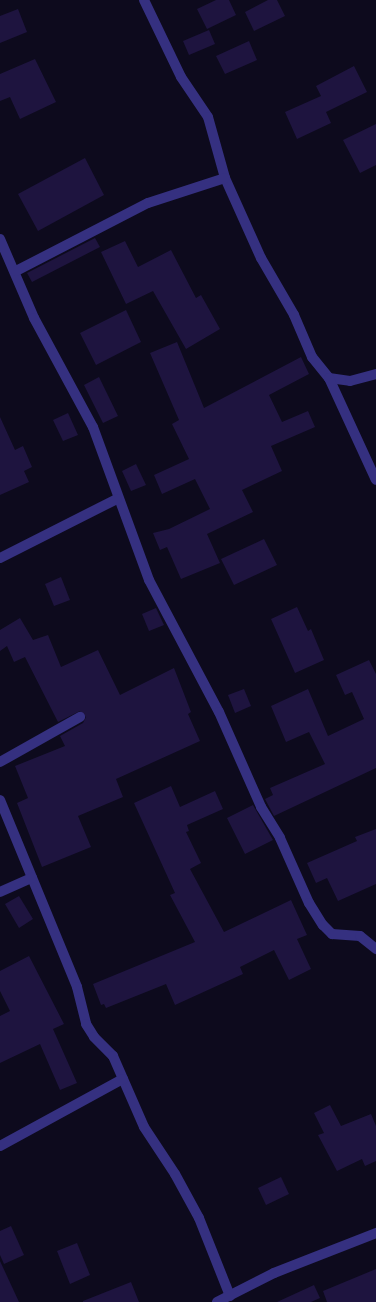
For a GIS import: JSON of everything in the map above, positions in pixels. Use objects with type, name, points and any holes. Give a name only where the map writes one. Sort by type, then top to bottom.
[{"type":"street","points":[[144,0],[181,77],[208,116],[225,178],[261,258],[294,315],[312,357],[329,378],[376,480]]},
{"type":"street","points":[[16,271],[148,203],[225,178]]},
{"type":"street","points":[[0,239],[16,271],[34,318],[93,427],[117,499],[149,580],[219,712],[261,807],[280,838],[309,902],[323,925],[332,934],[360,936],[376,949]]},
{"type":"street","points":[[329,378],[350,381],[376,374]]},
{"type":"street","points":[[0,558],[117,499]]},
{"type":"street","points":[[0,762],[80,717]]},
{"type":"street","points":[[0,800],[77,988],[86,1024],[94,1037],[113,1056],[144,1128],[175,1174],[199,1218],[230,1296]]},
{"type":"street","points":[[0,892],[32,878]]},
{"type":"street","points":[[0,1146],[123,1078]]},
{"type":"street","points":[[217,1302],[274,1273],[376,1233]]},
{"type":"building","points":[[216,0],[229,0],[236,15],[207,29],[197,9]]},
{"type":"building","points":[[268,0],[277,0],[285,16],[254,31],[245,12]]},
{"type":"building","points":[[18,9],[27,32],[0,43],[0,16]]},
{"type":"building","points":[[209,30],[215,44],[189,55],[183,41]]},
{"type":"building","points":[[249,41],[257,60],[225,74],[216,56]]},
{"type":"building","points":[[35,59],[56,102],[20,119],[10,97],[0,101],[0,74]]},
{"type":"building","points":[[354,66],[367,92],[326,112],[331,123],[297,139],[285,112],[321,96],[316,86]]},
{"type":"building","points":[[376,124],[376,165],[360,173],[343,140]]},
{"type":"building","points":[[85,158],[104,195],[38,231],[18,194]]},
{"type":"building","points":[[95,238],[100,247],[32,282],[27,273]]},
{"type":"building","points":[[125,241],[138,267],[171,250],[196,298],[201,295],[220,329],[186,349],[153,291],[126,304],[101,252]]},
{"type":"building","points":[[126,310],[141,342],[96,365],[80,333]]},
{"type":"building","points":[[177,342],[204,408],[301,357],[309,374],[269,395],[282,422],[308,411],[315,427],[271,446],[282,471],[242,490],[253,512],[207,534],[220,563],[181,579],[167,547],[160,550],[153,533],[169,529],[210,509],[195,479],[162,494],[154,475],[189,459],[172,424],[179,420],[150,353]]},
{"type":"building","points":[[99,377],[118,416],[103,423],[84,385]]},
{"type":"building","points":[[68,413],[78,435],[63,441],[53,420]]},
{"type":"building","points":[[0,417],[15,450],[23,446],[32,467],[24,471],[29,482],[0,495]]},
{"type":"building","points":[[136,464],[146,485],[131,491],[122,471]]},
{"type":"building","points":[[264,539],[277,565],[234,585],[221,559]]},
{"type":"building","points":[[61,577],[70,600],[54,606],[45,584]]},
{"type":"building","points":[[297,607],[308,631],[311,629],[324,660],[295,673],[271,619]]},
{"type":"building","points":[[156,608],[164,625],[149,631],[142,614]]},
{"type":"building","points":[[20,618],[33,640],[48,635],[61,667],[98,650],[120,695],[174,668],[191,712],[188,714],[200,741],[116,779],[123,797],[78,816],[91,847],[42,867],[17,803],[28,798],[15,766],[65,746],[60,736],[83,723],[86,717],[80,711],[58,722],[25,657],[14,662],[7,646],[0,651],[0,630]]},
{"type":"building","points":[[369,660],[376,674],[376,768],[274,816],[265,799],[273,795],[270,788],[325,764],[309,732],[286,742],[271,706],[308,689],[328,736],[364,719],[352,692],[345,695],[336,675]]},
{"type":"building","points":[[244,689],[251,706],[235,713],[228,695]]},
{"type":"building","points":[[171,786],[180,807],[215,791],[223,809],[187,825],[189,831],[186,832],[201,863],[190,869],[224,932],[291,900],[307,935],[297,939],[311,969],[289,980],[274,950],[240,967],[243,974],[175,1005],[166,984],[106,1008],[104,1004],[101,1005],[93,984],[195,942],[170,895],[175,893],[134,803]]},
{"type":"building","points":[[253,805],[273,840],[245,854],[227,818]]},
{"type":"building","points":[[376,829],[376,884],[338,901],[327,878],[316,883],[307,863],[357,841],[355,837]]},
{"type":"building","points":[[19,896],[33,919],[19,928],[5,904]]},
{"type":"building","points":[[29,956],[64,1024],[53,1029],[77,1083],[60,1090],[40,1044],[0,1063],[0,1016],[10,1011],[0,991],[0,971]]},
{"type":"building","points":[[330,1105],[341,1126],[371,1114],[376,1126],[376,1161],[365,1166],[362,1159],[337,1171],[318,1135],[324,1133],[314,1113]]},
{"type":"building","points":[[281,1177],[289,1194],[266,1205],[258,1188]]},
{"type":"building","points":[[11,1226],[24,1255],[4,1264],[0,1255],[0,1231]]},
{"type":"building","points":[[77,1243],[90,1275],[70,1284],[57,1251]]},
{"type":"building","points":[[0,1261],[19,1302],[0,1302]]},
{"type":"building","points":[[376,1269],[376,1302],[327,1302],[323,1291]]},
{"type":"building","points":[[131,1282],[139,1302],[83,1302],[83,1301]]},
{"type":"building","points":[[314,1285],[320,1298],[311,1302],[277,1302]]}]
